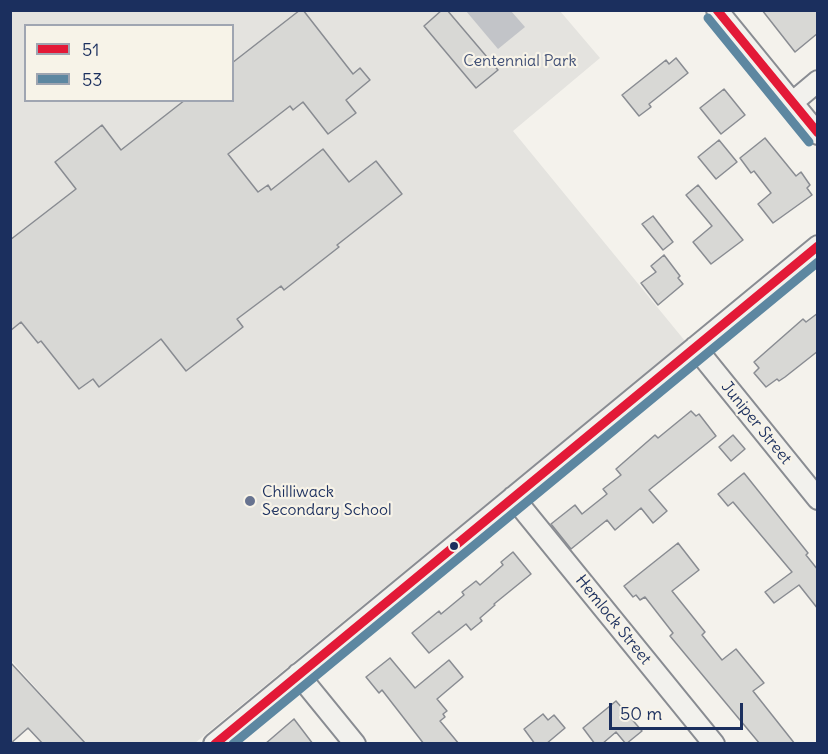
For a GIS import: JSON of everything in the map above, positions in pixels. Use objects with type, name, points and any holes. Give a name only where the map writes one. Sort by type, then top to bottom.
[{"type":"street","points":[[717,10],[818,134]]},
{"type":"street","points":[[793,102],[818,81]]},
{"type":"street","points":[[214,744],[818,246]]},
{"type":"street","name":"Juniper Street","points":[[695,347],[818,499]]},
{"type":"street","name":"Hemlock Street","points":[[513,497],[714,744]]},
{"type":"street","points":[[298,674],[355,744]]},
{"type":"shaded area","name":"Chilliwack Secondary School","points":[[10,11],[560,11],[600,58],[513,131],[685,341],[195,743],[85,743],[11,660]]},
{"type":"shaded area","points":[[466,11],[511,11],[525,27],[498,49]]},
{"type":"building","points":[[303,10],[353,74],[360,68],[370,80],[346,100],[356,113],[328,134],[303,102],[293,110],[290,106],[228,154],[258,192],[268,185],[271,190],[323,149],[349,182],[376,161],[402,194],[284,290],[281,286],[237,319],[243,327],[186,371],[161,339],[99,387],[93,379],[79,389],[41,341],[38,343],[21,322],[10,331],[10,240],[76,189],[55,162],[102,125],[121,150],[182,102],[234,102],[234,61]]},
{"type":"building","points":[[442,10],[447,10],[498,70],[476,88],[424,26]]},
{"type":"building","points":[[762,10],[818,10],[818,33],[795,52]]},
{"type":"building","points":[[676,58],[688,73],[649,104],[651,107],[639,116],[622,95],[666,60],[669,64]]},
{"type":"building","points":[[724,89],[745,115],[721,134],[700,108]]},
{"type":"building","points":[[765,138],[796,176],[801,172],[810,185],[807,188],[812,195],[773,223],[758,204],[771,193],[754,171],[751,173],[740,158]]},
{"type":"building","points":[[719,140],[737,162],[716,179],[698,157]]},
{"type":"building","points":[[698,185],[743,240],[711,264],[693,242],[712,226],[686,195]]},
{"type":"building","points":[[653,216],[673,242],[663,250],[642,224]]},
{"type":"building","points":[[664,255],[680,276],[678,278],[683,284],[658,305],[641,283],[656,272],[651,266]]},
{"type":"building","points":[[818,313],[818,351],[785,377],[779,381],[777,379],[766,387],[754,373],[759,368],[754,362],[803,319],[806,322]]},
{"type":"building","points":[[691,411],[696,416],[699,414],[716,436],[649,490],[667,511],[653,523],[641,508],[615,530],[607,520],[571,549],[551,524],[575,505],[582,514],[607,494],[603,489],[621,475],[616,469],[655,435],[658,438]]},
{"type":"building","points":[[733,435],[745,449],[731,461],[719,447]]},
{"type":"building","points":[[744,473],[808,553],[806,555],[818,570],[818,609],[799,585],[774,603],[765,592],[792,572],[733,502],[728,506],[718,494]]},
{"type":"building","points":[[678,543],[699,570],[672,591],[705,632],[702,635],[722,660],[736,649],[764,683],[753,691],[795,744],[760,744],[670,636],[673,633],[645,597],[640,600],[636,595],[633,597],[624,586]]},
{"type":"building","points":[[513,552],[531,574],[494,604],[480,618],[482,621],[471,630],[466,624],[429,653],[412,633],[439,611],[441,614],[464,595],[462,592],[476,581],[480,585],[503,565],[501,562]]},
{"type":"building","points":[[390,658],[415,688],[449,660],[463,677],[437,699],[447,711],[443,714],[445,717],[440,721],[459,744],[424,744],[382,690],[379,693],[366,677]]},
{"type":"building","points":[[10,662],[86,744],[43,744],[28,728],[10,744]]},
{"type":"building","points":[[616,701],[642,731],[626,744],[616,732],[602,744],[595,744],[583,728]]},
{"type":"building","points":[[543,714],[548,720],[554,715],[565,728],[546,744],[535,744],[524,729]]},
{"type":"building","points":[[294,719],[313,744],[265,744]]},
{"type":"transit line","name":"51","points":[[717,10],[818,133]]},
{"type":"transit line","name":"53","points":[[708,18],[809,142]]},
{"type":"transit line","name":"51","points":[[215,744],[818,246]]},
{"type":"transit line","name":"53","points":[[233,744],[818,262]]},
{"type":"place","name":"Chilliwack Secondary School","points":[[250,501]]},
{"type":"park label","name":"Centennial Park","points":[[520,61]]}]
